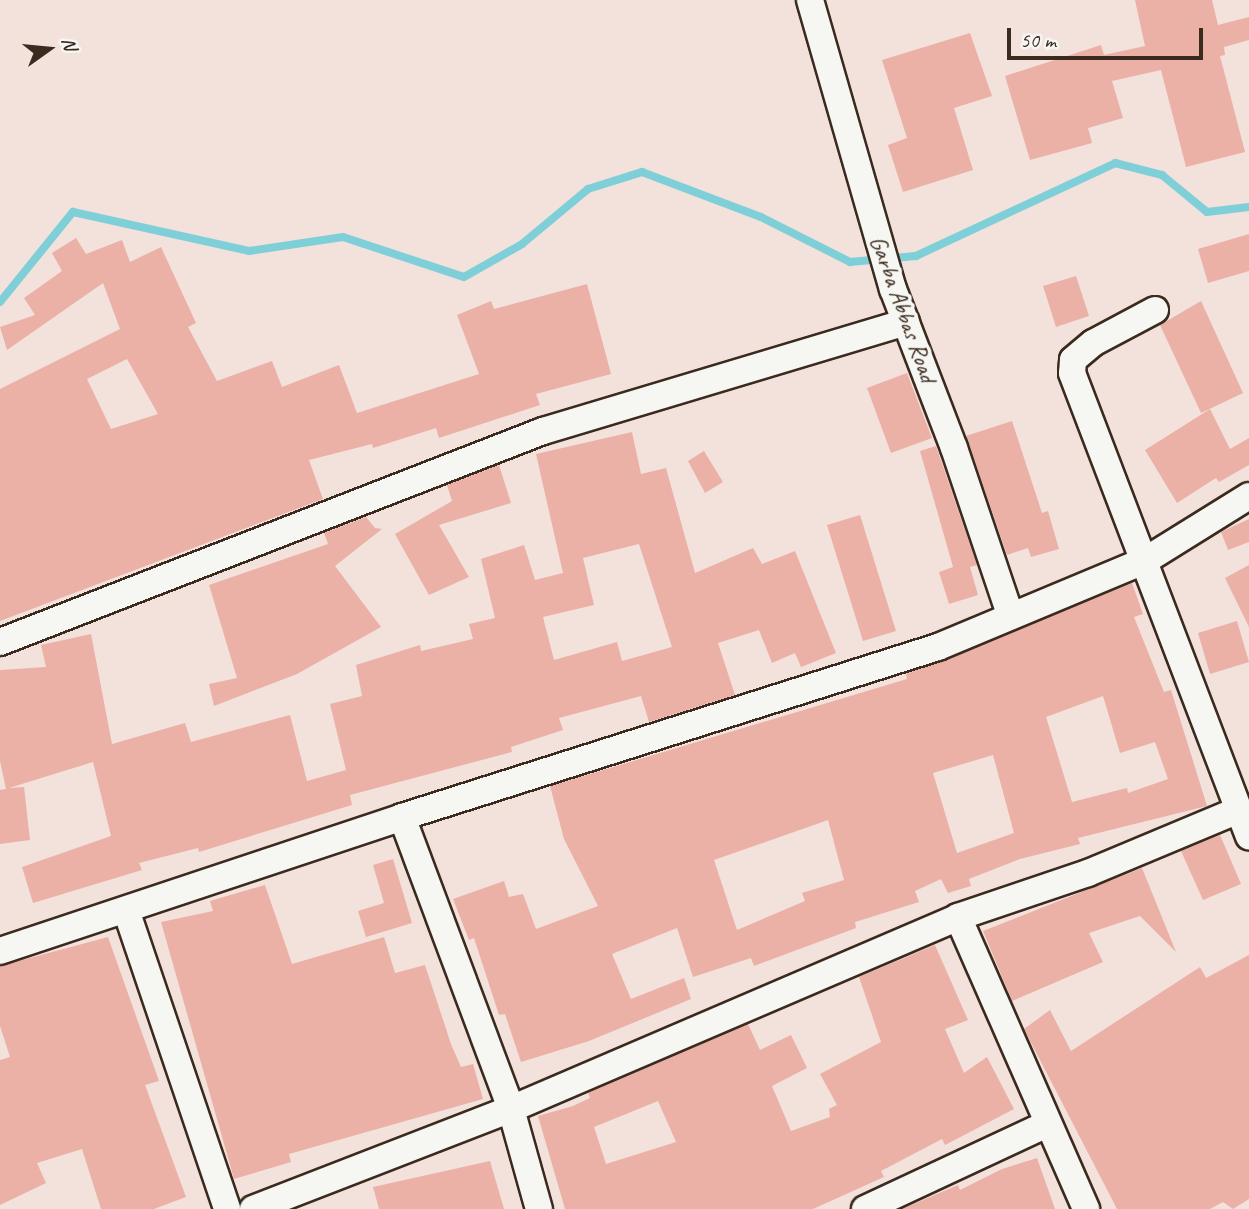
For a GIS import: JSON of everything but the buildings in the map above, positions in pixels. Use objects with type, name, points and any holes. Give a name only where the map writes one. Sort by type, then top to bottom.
[{"type":"street","name":"Garba Abbas Road","points":[[810,0],[870,219],[1010,614]]},
{"type":"street","points":[[1155,310],[1093,343],[1073,360],[1072,373],[1146,560],[1236,811],[1249,836]]},
{"type":"street","points":[[0,642],[543,431],[906,322]]},
{"type":"street","points":[[0,951],[402,817],[938,647],[1010,614],[1146,560],[1249,496]]},
{"type":"street","points":[[253,1209],[511,1110],[958,917],[1088,873],[1236,811]]},
{"type":"street","points":[[402,817],[511,1110],[539,1209]]},
{"type":"street","points":[[126,909],[227,1209]]},
{"type":"street","points":[[958,917],[1086,1209]]},
{"type":"street","points":[[865,1209],[1047,1124]]},
{"type":"waterway","points":[[0,302],[73,212],[249,251],[343,237],[464,277],[522,244],[588,189],[642,172],[761,217],[850,262],[916,256],[1115,163],[1162,175],[1207,212],[1249,207]]}]
